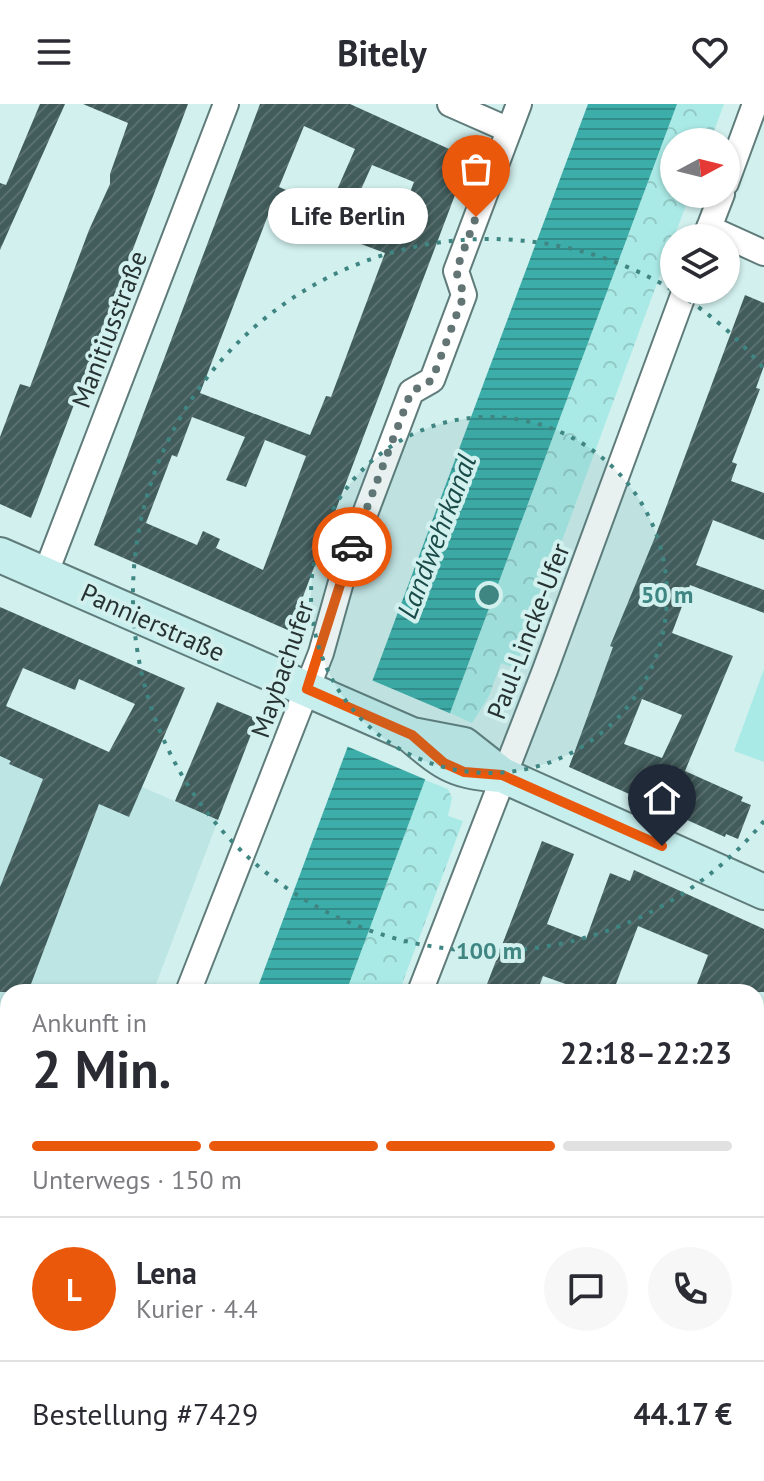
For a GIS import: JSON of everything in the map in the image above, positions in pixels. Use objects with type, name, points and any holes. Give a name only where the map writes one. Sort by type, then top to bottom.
[{"type":"street","name":"Manitiusstraße","points":[[45,575],[226,104]]},
{"type":"street","points":[[450,104],[509,130]]},
{"type":"street","name":"Maybachufer","points":[[191,984],[307,689],[346,564],[411,392],[432,380],[464,295],[456,271],[519,104]]},
{"type":"street","points":[[740,145],[755,104]]},
{"type":"street","points":[[740,245],[764,253]]},
{"type":"street","name":"Paul-Lincke-Ufer","points":[[423,984],[680,304]]},
{"type":"street","name":"Pannierstraße","points":[[0,555],[432,744],[474,749],[502,775],[764,892]]},
{"type":"shaded area","points":[[0,725],[218,820],[156,984],[0,984]]},
{"type":"green space","points":[[677,104],[724,104],[715,128],[668,128]]},
{"type":"green space","points":[[660,150],[660,208],[685,208],[679,224],[660,224],[660,275],[515,668],[501,663],[489,696],[472,723],[450,713]]},
{"type":"green space","points":[[764,669],[764,762],[734,751]]},
{"type":"green space","points":[[425,780],[448,789],[452,798],[448,816],[463,821],[402,984],[349,984]]},
{"type":"water","name":"Landwehrkanal","points":[[588,104],[677,104],[668,128],[660,128],[660,150],[349,984],[259,984]]},
{"type":"pier","points":[[369,679],[454,715],[429,781],[344,745]]},
{"type":"building","points":[[40,104],[65,104],[0,250],[0,183],[6,185]]},
{"type":"building","points":[[83,104],[188,104],[31,518],[0,504],[0,437],[20,384],[30,387],[89,230],[110,184],[110,174],[128,123]]},
{"type":"building","points":[[260,104],[350,104],[469,158],[290,631],[94,545]],"holes":[[[304,126],[355,149],[329,208],[279,187]],[[372,165],[414,182],[393,236],[350,214]],[[270,210],[385,253],[331,397],[326,396],[310,435],[200,393]],[[192,417],[245,437],[226,480],[246,487],[265,440],[306,456],[263,570],[216,548],[220,539],[203,531],[197,545],[146,523],[172,455],[177,457]]]},
{"type":"building","points":[[745,295],[764,303],[764,366],[756,388],[760,389],[732,462],[737,464],[731,481],[764,493],[764,540],[713,520],[696,565],[764,590],[764,613],[690,585],[672,633],[733,656],[685,771],[743,797],[741,801],[751,805],[738,839],[726,834],[725,837],[569,767],[613,647],[610,646],[655,537]],"holes":[[[642,699],[682,715],[662,758],[624,744]]]},
{"type":"building","points":[[0,607],[185,688],[129,817],[99,804],[31,984],[0,984],[0,887],[43,779],[9,764],[11,761],[0,756]],"holes":[[[23,668],[75,690],[79,679],[135,704],[109,752],[6,706]]]},
{"type":"building","points":[[217,702],[257,719],[218,820],[175,801]]},
{"type":"building","points":[[542,841],[574,854],[547,924],[586,939],[610,873],[630,881],[634,870],[764,929],[764,984],[697,984],[708,955],[638,926],[616,984],[566,984],[543,976],[540,984],[487,984]]},
{"type":"way so far","points":[[352,547],[411,392],[432,380],[454,324],[464,295],[456,271],[476,217]]},
{"type":"place","name":"Life Berlin","points":[[476,217]]},
{"type":"route","points":[[352,547],[321,653],[307,689],[412,735],[444,763],[464,772],[502,775],[662,846]]}]
